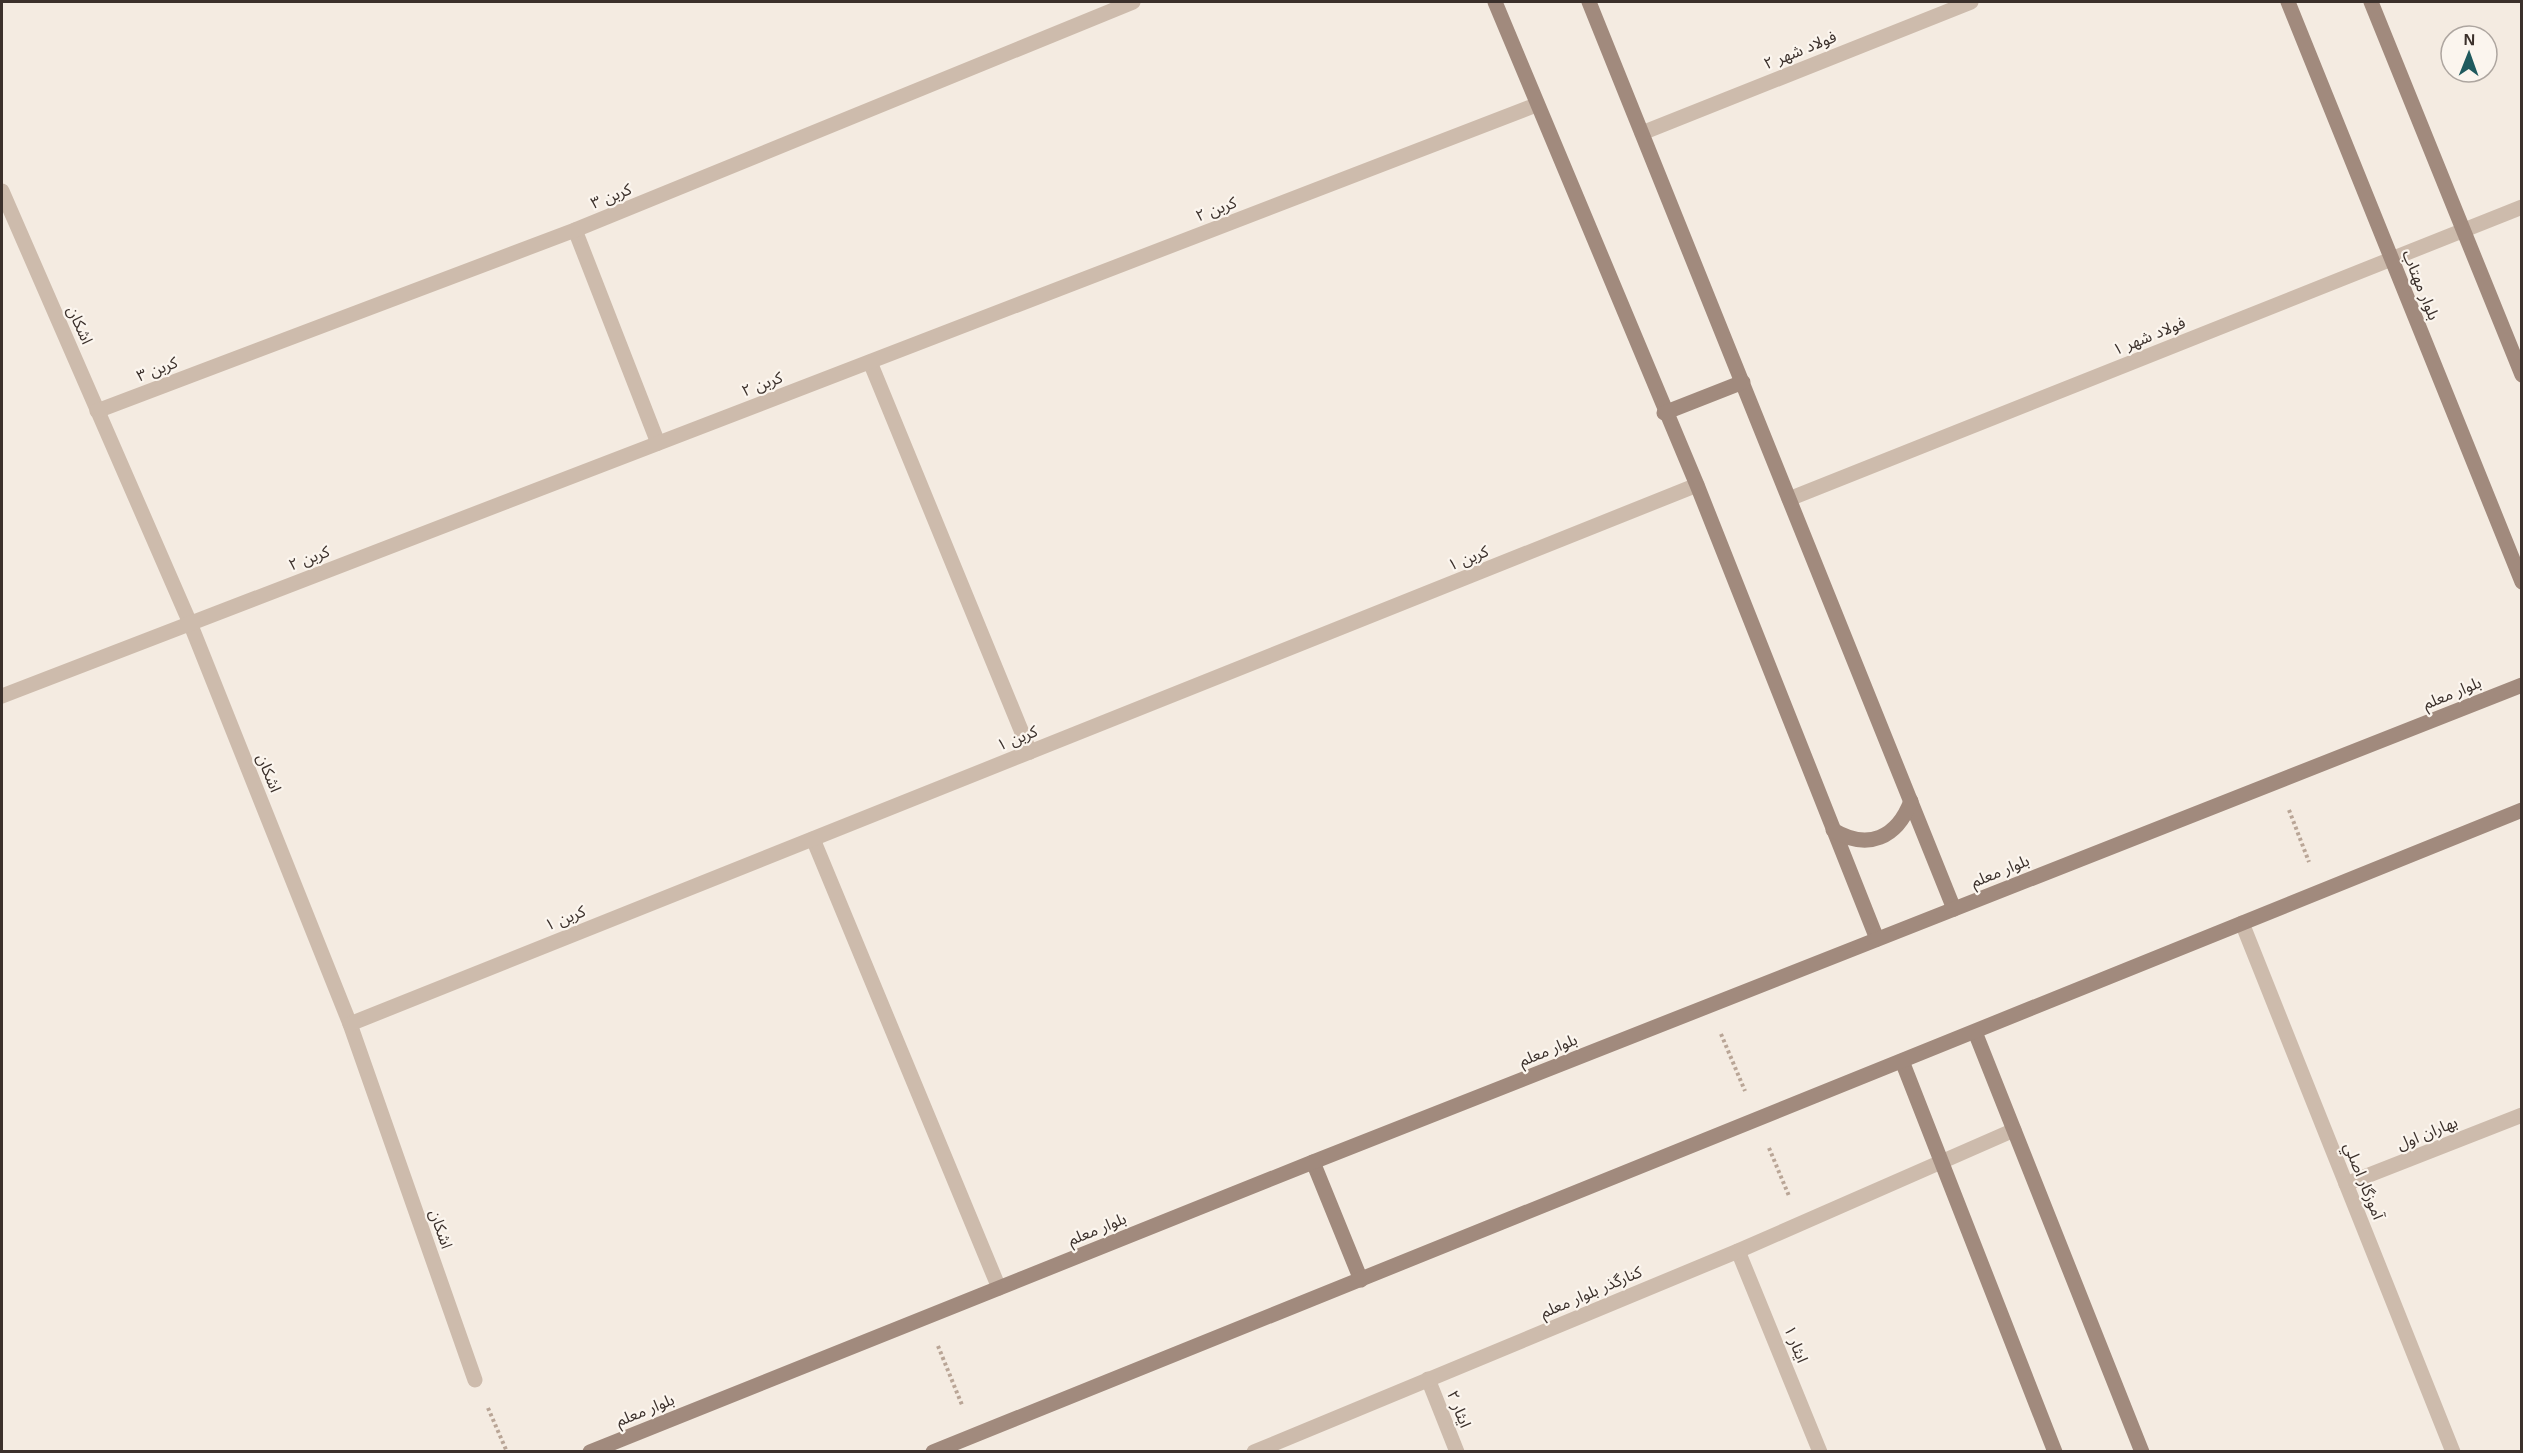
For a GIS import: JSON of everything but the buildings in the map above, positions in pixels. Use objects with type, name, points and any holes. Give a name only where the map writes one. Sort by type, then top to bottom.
[{"type":"street","name":"کربن ۳","points":[[97,411],[575,230],[1133,2]]},
{"type":"street","points":[[1495,2],[1664,413],[1697,485],[1877,939]]},
{"type":"street","points":[[1589,2],[1954,909]]},
{"type":"street","name":"فولاد شهر ۲","points":[[1642,133],[1971,2]]},
{"type":"street","name":"بلوار مهتاب","points":[[2288,2],[2522,582]]},
{"type":"street","points":[[2371,2],[2522,375]]},
{"type":"street","name":"کربن ۲","points":[[2,696],[1536,105]]},
{"type":"street","name":"اشکان","points":[[2,191],[190,623],[350,1024],[475,1380]]},
{"type":"street","name":"فولاد شهر ۱","points":[[1789,499],[2522,207]]},
{"type":"street","points":[[575,230],[658,443]]},
{"type":"street","points":[[870,362],[1030,752]]},
{"type":"street","points":[[1664,413],[1743,382]]},
{"type":"street","name":"کربن ۱","points":[[350,1024],[1697,485]]},
{"type":"street","name":"بلوار معلم","points":[[590,1452],[1313,1162],[2522,685]]},
{"type":"street","points":[[1833,830],[1847,839],[1864,841],[1880,838],[1895,830],[1905,817],[1911,801]]},
{"type":"street","points":[[933,1452],[2522,810]]},
{"type":"street","points":[[813,839],[999,1288]]},
{"type":"street","name":"آموزگار اصلي","points":[[2242,923],[2453,1452]]},
{"type":"street","points":[[1975,1032],[2142,1452]]},
{"type":"street","points":[[1902,1061],[2055,1452]]},
{"type":"street","name":"بهاران اول","points":[[2346,1184],[2522,1115]]},
{"type":"street","name":"کنارگذر بلوار معلم","points":[[1254,1452],[1738,1251],[2014,1130]]},
{"type":"street","points":[[1313,1162],[1361,1280]]},
{"type":"street","name":"ایثار ۱","points":[[1738,1251],[1820,1452]]},
{"type":"street","name":"ایثار ۲","points":[[1428,1380],[1457,1452]]},
{"type":"path","points":[[2278,781],[2320,891]]},
{"type":"path","points":[[926,1317],[974,1435]]},
{"type":"path","points":[[475,1380],[507,1452]]}]
